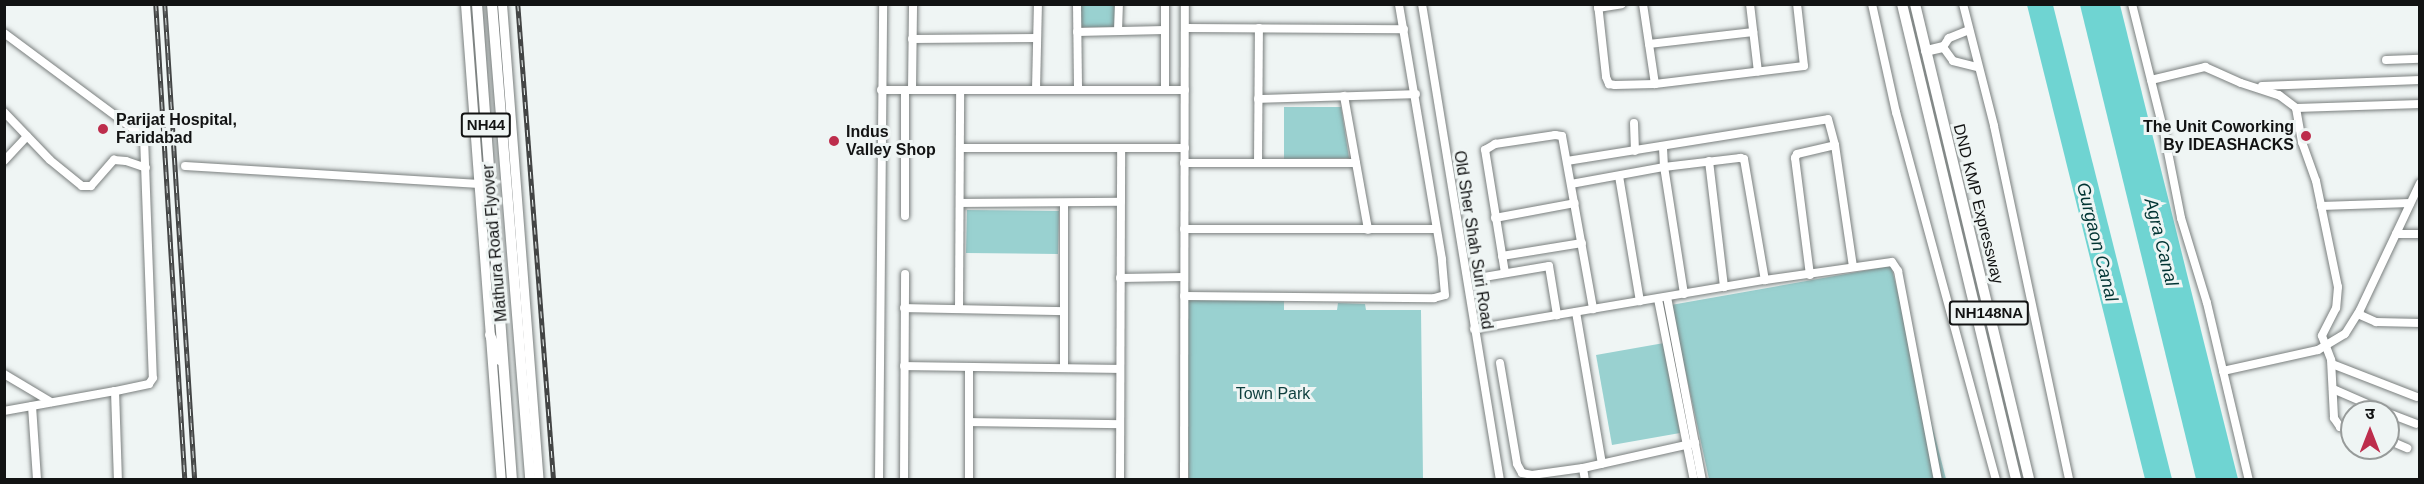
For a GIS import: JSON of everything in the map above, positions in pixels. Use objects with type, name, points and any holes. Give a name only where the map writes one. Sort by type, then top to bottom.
[{"type":"highway","name":"Mathura Road Flyover","points":[[477,4],[505,381]]},
{"type":"highway","name":"Mathura Road Flyover","points":[[492,4],[530,480]]},
{"type":"highway","name":"DND KMP Expressway","points":[[1902,4],[2016,480]]},
{"type":"highway","name":"DND KMP Expressway","points":[[1915,4],[2029,480]]},
{"type":"highway","points":[[1926,51],[1943,47]]},
{"type":"highway","points":[[490,335],[505,381]]},
{"type":"highway","name":"NH44","points":[[505,381],[512,480]]},
{"type":"main road","points":[[465,4],[501,480]]},
{"type":"main road","points":[[502,4],[539,480]]},
{"type":"street","points":[[879,480],[883,4]]},
{"type":"street","points":[[905,216],[913,4]]},
{"type":"street","points":[[1036,90],[1038,4]]},
{"type":"street","points":[[1077,4],[1078,90]]},
{"type":"street","points":[[1118,31],[1119,4]]},
{"type":"street","points":[[1165,4],[1165,90]]},
{"type":"street","points":[[1184,480],[1185,4]]},
{"type":"street","points":[[1184,296],[1442,297],[1446,290],[1416,94],[1399,4]]},
{"type":"street","name":"Old Sher Shah Suri Road","points":[[1422,4],[1500,480]]},
{"type":"street","points":[[1622,4],[1598,6],[1606,77],[1609,84],[1654,84],[1804,66],[1797,4]]},
{"type":"street","points":[[1643,4],[1654,84]]},
{"type":"street","points":[[1750,4],[1758,72]]},
{"type":"street","points":[[1872,4],[1896,112],[1996,480]]},
{"type":"street","points":[[1963,4],[1977,67],[1994,126],[2069,480]]},
{"type":"street","points":[[2132,4],[2181,218],[2205,293],[2249,480]]},
{"type":"street","points":[[1185,28],[1404,29]]},
{"type":"street","points":[[1258,163],[1259,28]]},
{"type":"street","points":[[1077,32],[1165,30]]},
{"type":"street","points":[[1969,30],[1949,38],[1943,47],[1953,61],[1977,67]]},
{"type":"street","points":[[1649,44],[1753,32]]},
{"type":"street","points":[[4,33],[144,137],[153,378],[149,384],[4,411]]},
{"type":"street","points":[[912,39],[1037,38]]},
{"type":"street","points":[[2386,60],[2420,59]]},
{"type":"street","points":[[2151,80],[2205,67],[2279,95],[2296,108],[2420,104]]},
{"type":"street","points":[[2254,87],[2420,80]]},
{"type":"street","points":[[881,90],[1185,90]]},
{"type":"street","points":[[959,309],[960,90]]},
{"type":"street","points":[[1258,99],[1416,94]]},
{"type":"street","points":[[1344,96],[1368,230]]},
{"type":"street","points":[[2296,108],[2299,132],[2313,170],[2338,298],[2322,334],[2322,348],[2332,364],[2335,422],[2340,427]]},
{"type":"street","points":[[4,112],[50,160],[82,186],[91,186],[114,160],[126,161],[146,168]]},
{"type":"street","points":[[1568,161],[1824,119],[1831,123],[1853,267]]},
{"type":"street","points":[[1634,123],[1635,151]]},
{"type":"street","points":[[1505,273],[1485,156],[1488,147],[1555,135],[1564,140],[1593,309]]},
{"type":"street","points":[[4,161],[27,136]]},
{"type":"street","points":[[1810,275],[1795,158],[1797,154],[1835,145]]},
{"type":"street","points":[[1663,146],[1664,166],[1684,294]]},
{"type":"street","points":[[960,147],[1185,148]]},
{"type":"street","points":[[1120,480],[1121,148]]},
{"type":"street","points":[[1571,184],[1664,166],[1744,159],[1765,280]]},
{"type":"street","points":[[1709,161],[1724,287]]},
{"type":"street","points":[[1184,163],[1356,163]]},
{"type":"street","points":[[185,166],[479,184]]},
{"type":"street","points":[[1618,176],[1640,301]]},
{"type":"street","points":[[2223,372],[2322,348],[2345,334],[2358,314],[2420,183]]},
{"type":"street","points":[[960,203],[1121,202]]},
{"type":"street","points":[[1064,203],[1064,368]]},
{"type":"street","points":[[1495,218],[1575,203]]},
{"type":"street","points":[[2320,206],[2410,203]]},
{"type":"street","points":[[1184,229],[1436,229]]},
{"type":"street","points":[[2396,234],[2420,234]]},
{"type":"street","points":[[1502,256],[1582,243]]},
{"type":"street","points":[[1474,329],[1888,261],[1895,265],[1898,271],[1938,480]]},
{"type":"street","points":[[1484,277],[1549,266],[1557,315]]},
{"type":"street","points":[[904,480],[905,274]]},
{"type":"street","points":[[1120,278],[1184,277]]},
{"type":"street","points":[[1667,297],[1691,444],[1694,480]]},
{"type":"street","points":[[1658,299],[1691,444],[1702,480]]},
{"type":"street","points":[[904,308],[1064,311]]},
{"type":"street","points":[[1576,312],[1602,464]]},
{"type":"street","points":[[2358,314],[2376,322],[2420,323]]},
{"type":"street","points":[[1500,363],[1517,464],[1522,473],[1532,475],[1582,468],[1691,444]]},
{"type":"street","points":[[2332,364],[2417,398]]},
{"type":"street","points":[[904,366],[1120,369]]},
{"type":"street","points":[[969,367],[969,480]]},
{"type":"street","points":[[4,374],[51,402]]},
{"type":"street","points":[[2333,389],[2359,400]]},
{"type":"street","points":[[115,391],[118,480]]},
{"type":"street","points":[[32,406],[37,480]]},
{"type":"street","points":[[2400,417],[2416,424]]},
{"type":"street","points":[[969,422],[1120,424]]},
{"type":"street","points":[[2400,445],[2407,448]]},
{"type":"street","points":[[1582,468],[1585,480]]},
{"type":"green space","points":[[1081,5],[1116,5],[1116,27],[1081,27]]},
{"type":"green space","points":[[1284,107],[1341,107],[1349,158],[1284,159]]},
{"type":"green space","points":[[967,210],[1059,211],[1058,254],[966,253]]},
{"type":"green space","points":[[1891,266],[1946,479],[1709,479],[1671,305]]},
{"type":"green space","name":"Town Park","points":[[1187,298],[1284,300],[1284,310],[1337,310],[1338,303],[1365,304],[1366,310],[1421,310],[1423,479],[1189,479]]},
{"type":"green space","points":[[1664,343],[1680,433],[1612,445],[1596,355]]},
{"type":"water","name":"Gurgaon Canal","points":[[2027,5],[2053,5],[2172,479],[2145,479]]},
{"type":"water","name":"Agra Canal","points":[[2080,5],[2120,5],[2238,479],[2196,479]]},
{"type":"railway","points":[[156,4],[185,480]]},
{"type":"railway","points":[[165,4],[195,480]]},
{"type":"railway","points":[[518,4],[554,480]]},
{"type":"place","name":"Parijat Hospital, Faridabad","points":[[103,129]]},
{"type":"place","name":"The Unit Coworking By IDEASHACKS","points":[[2306,136]]},
{"type":"place","name":"Indus Valley Shop","points":[[834,141]]}]
